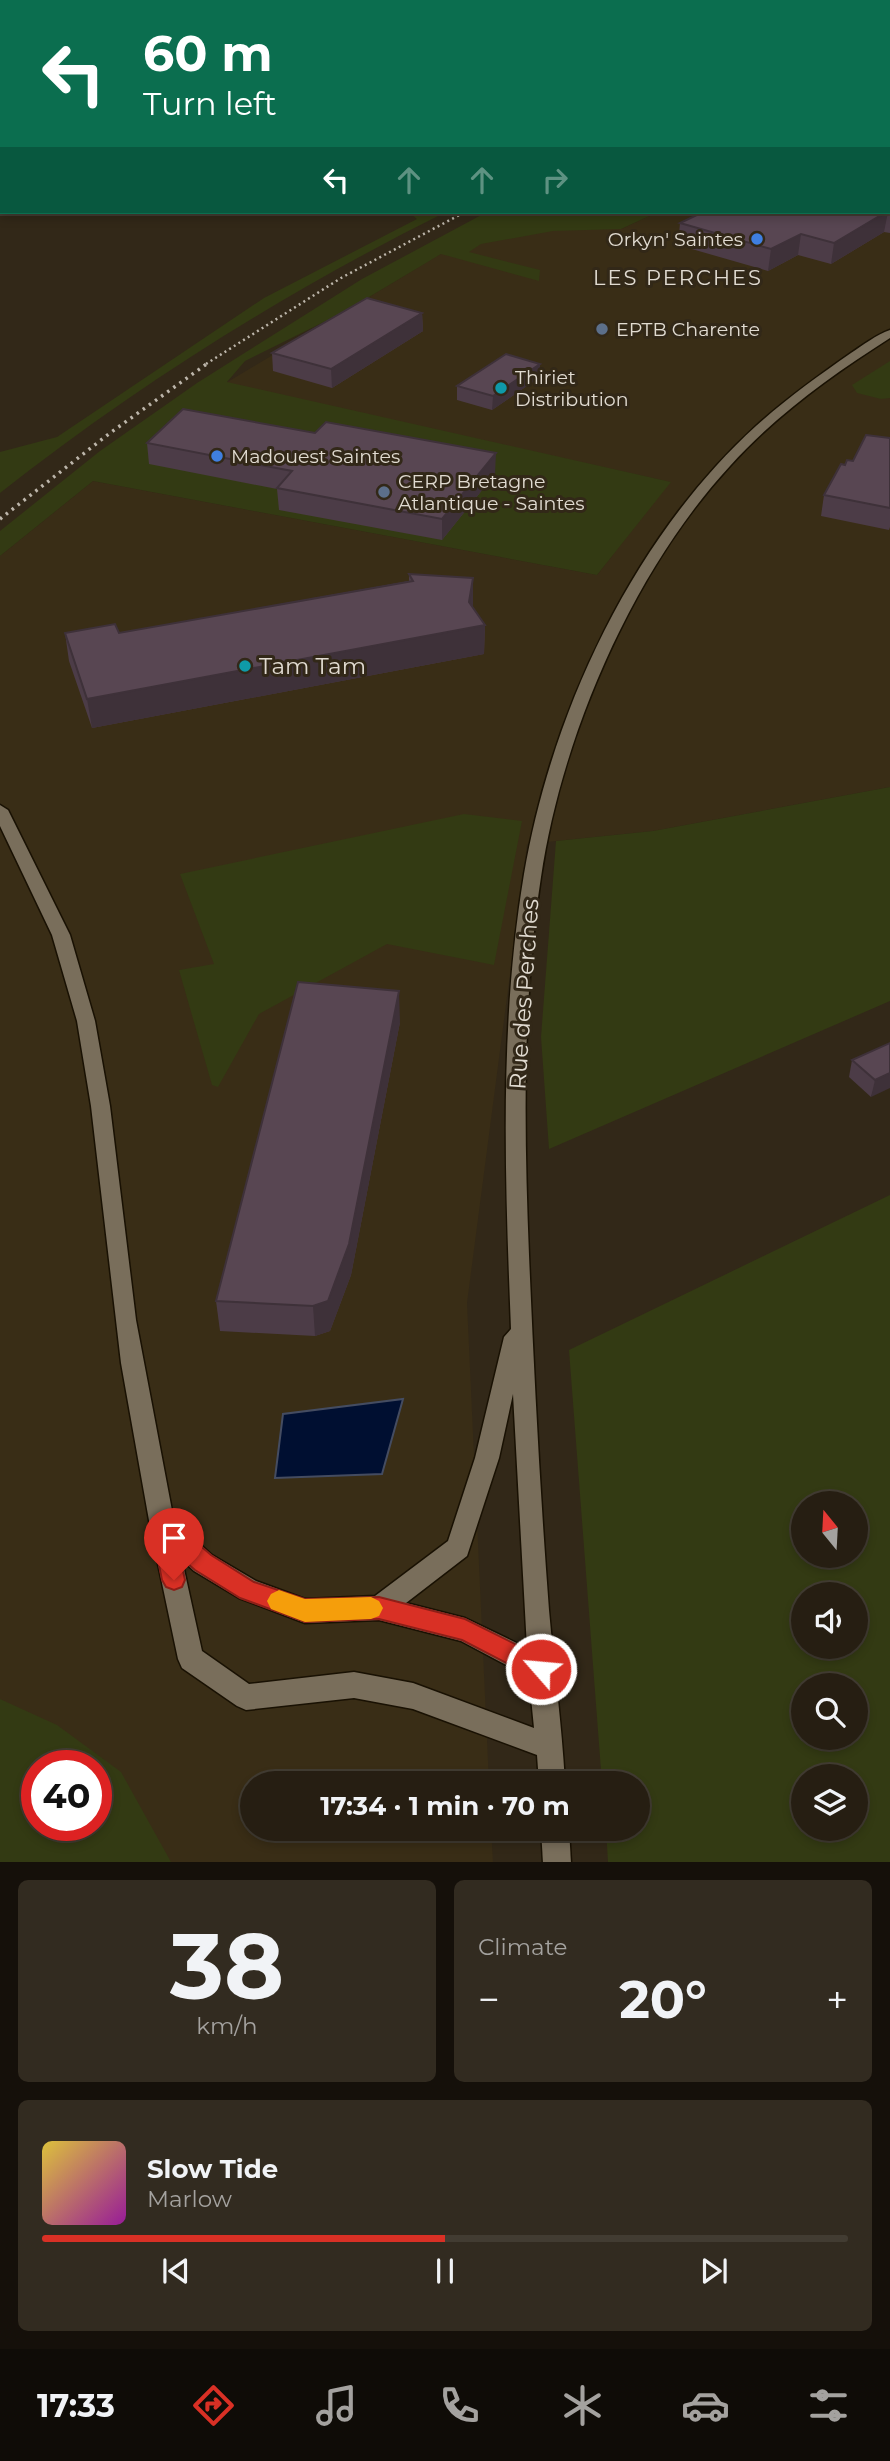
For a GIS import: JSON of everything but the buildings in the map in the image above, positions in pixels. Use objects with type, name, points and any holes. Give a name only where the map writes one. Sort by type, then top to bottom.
[{"type":"street","name":"Rue des Perches","points":[[551,1771],[541,1669],[526,1446],[515,1157],[518,1010],[532,876],[553,785],[581,699],[610,633],[649,564],[708,483],[777,415],[890,333]]},
{"type":"street","points":[[0,810],[56,925],[75,977],[93,1052],[125,1322],[162,1526],[191,1659],[246,1697],[354,1685],[413,1696],[550,1747]]},
{"type":"street","points":[[379,1608],[458,1548],[487,1458],[521,1313]]},
{"type":"street","points":[[162,1526],[203,1563],[248,1590],[305,1611],[379,1608],[465,1630],[541,1669]]},
{"type":"street","points":[[555,1841],[556,1862]]},
{"type":"shaded area","points":[[523,214],[567,214],[621,229],[654,214],[890,214],[890,787],[653,831],[527,844],[467,1303],[488,1771],[240,1771],[240,1841],[492,1841],[493,1862],[0,1862],[0,556],[93,481],[597,575],[670,482],[226,383],[437,256]]},
{"type":"green space","points":[[411,214],[442,214],[329,273],[216,341],[106,414],[0,493],[0,452],[57,437],[264,298],[417,219]]},
{"type":"green space","points":[[483,214],[654,214],[621,229],[553,231],[481,244],[469,252],[540,270],[539,281],[441,254],[344,312],[245,361],[227,382],[671,482],[597,575],[93,481],[0,556],[0,531],[100,451],[197,383],[362,279]]},
{"type":"green space","points":[[890,361],[890,398],[881,399],[857,393],[852,385]]},
{"type":"green space","points":[[890,787],[890,1001],[549,1149],[541,1037],[556,841],[653,831]]},
{"type":"green space","points":[[464,814],[522,821],[494,965],[387,944],[259,1014],[218,1087],[212,1085],[179,970],[214,964],[180,874]]},
{"type":"green space","points":[[890,1195],[890,1862],[608,1862],[607,1841],[650,1841],[650,1771],[601,1771],[569,1350]]},
{"type":"green space","points":[[0,1699],[57,1725],[91,1750],[21,1750],[21,1841],[112,1841],[112,1765],[121,1772],[171,1862],[0,1862]]},
{"type":"water","points":[[403,1399],[382,1474],[275,1478],[283,1414]]},
{"type":"railway","points":[[206,364],[341,278],[461,214]]},
{"type":"railway","points":[[0,519],[110,433],[208,363]]},
{"type":"slow traffic","points":[[279,1601],[305,1611],[371,1608]]},
{"type":"place","name":"Orkyn' Saintes","points":[[757,239]]},
{"type":"place","name":"EPTB Charente","points":[[602,329]]},
{"type":"place","name":"Thiriet Distribution","points":[[501,388]]},
{"type":"place","name":"Madouest Saintes","points":[[217,456]]},
{"type":"place","name":"CERP Bretagne Atlantique - Saintes","points":[[384,492]]},
{"type":"place","name":"Tam Tam","points":[[245,666]]},
{"type":"district","name":"LES PERCHES","points":[[678,277]]},
{"type":"route","points":[[174,1580],[162,1526],[203,1563],[248,1590],[305,1611],[379,1608],[465,1630],[541,1669]]}]
